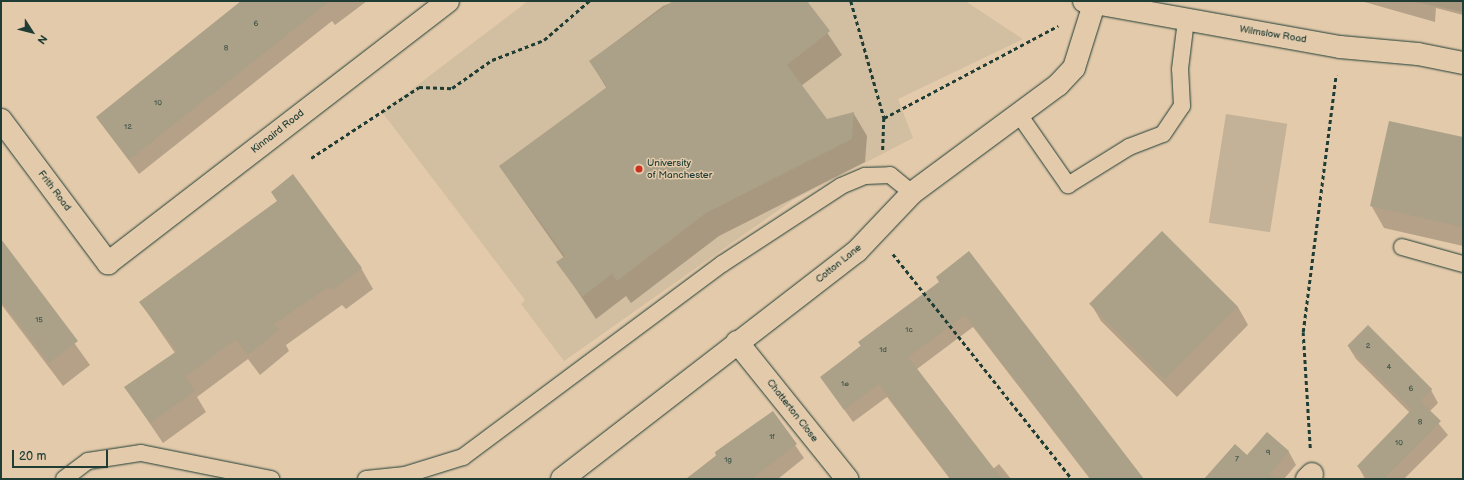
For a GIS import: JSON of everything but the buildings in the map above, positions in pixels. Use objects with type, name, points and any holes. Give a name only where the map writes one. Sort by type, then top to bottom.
[{"type":"street","name":"Kinnaird Road","points":[[108,263],[448,1]]},
{"type":"street","name":"Wilmslow Road","points":[[1089,2],[1340,46],[1418,54],[1463,63]]},
{"type":"street","name":"Cotton Lane","points":[[562,479],[737,342],[857,251],[912,193],[1018,113],[1058,85],[1074,68],[1089,2]]},
{"type":"street","name":"Frith Road","points":[[1,120],[108,263]]},
{"type":"street","name":"Chatterton Close","points":[[737,342],[847,479]]},
{"type":"lane","points":[[1018,113],[1068,185],[1129,147],[1163,134],[1182,106],[1180,69],[1186,20]]},
{"type":"lane","points":[[366,479],[405,475],[463,457],[722,264],[841,186],[865,176],[890,175],[912,193]]},
{"type":"lane","points":[[1402,247],[1463,264]]},
{"type":"lane","points":[[64,479],[88,461],[141,454],[271,479]]},
{"type":"path","points":[[312,158],[419,87],[452,88],[492,60],[544,40],[589,1]]},
{"type":"path","points":[[851,1],[884,118],[883,155]]},
{"type":"path","points":[[884,118],[1027,44],[1089,2]]},
{"type":"path","points":[[1310,477],[1304,332],[1340,46]]},
{"type":"path","points":[[875,232],[1072,479]]},
{"type":"shaded area","name":"University of Manchester","points":[[528,1],[965,1],[1023,39],[898,99],[913,138],[793,200],[564,361],[521,304],[525,300],[382,112]]},
{"type":"shaded area","points":[[1405,1],[1463,1],[1463,12],[1420,3]]},
{"type":"shaded area","points":[[1226,114],[1287,124],[1270,232],[1209,223]]},
{"type":"place","name":"University of Manchester","points":[[639,169]]}]
